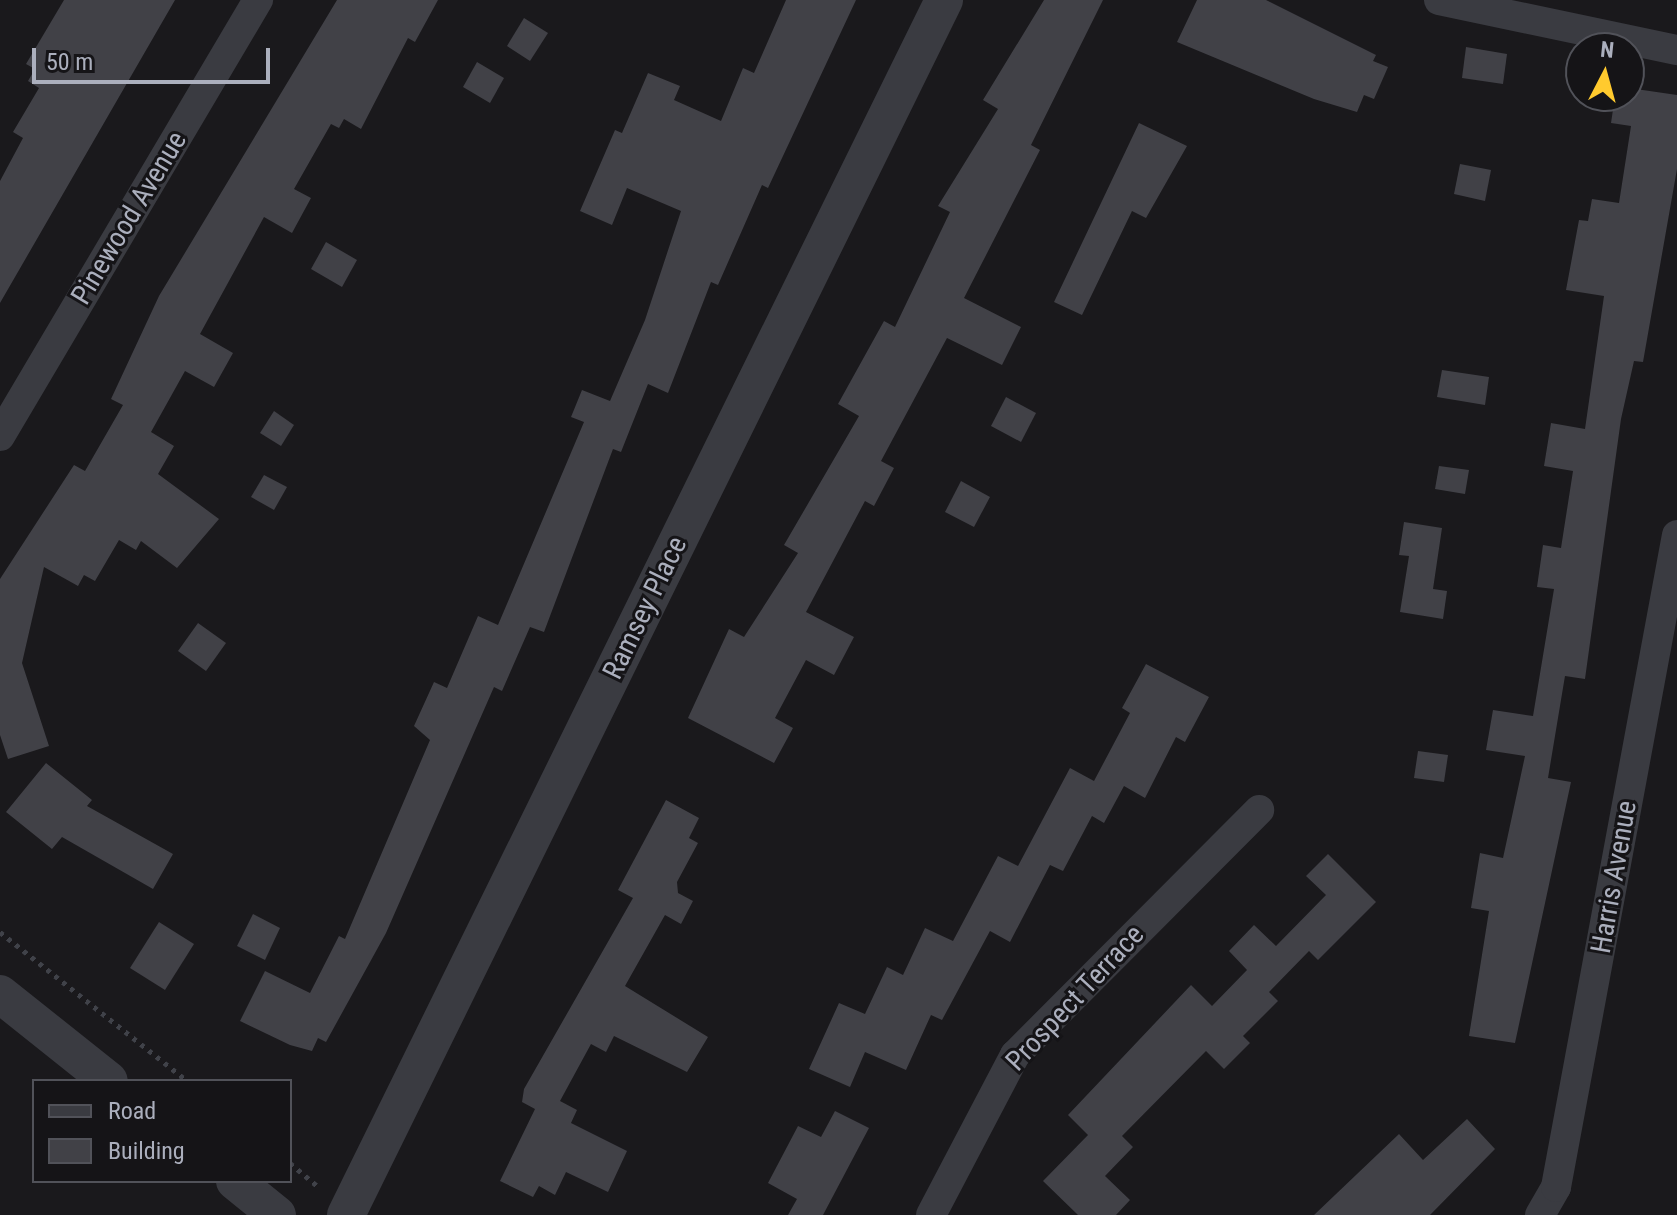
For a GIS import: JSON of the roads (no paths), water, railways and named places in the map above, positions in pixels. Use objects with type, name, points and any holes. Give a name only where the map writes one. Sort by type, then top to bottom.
[{"type":"street","name":"Pinewood Avenue","points":[[0,436],[258,0]]},
{"type":"street","name":"Ramsey Place","points":[[346,1215],[944,0]]},
{"type":"street","points":[[1439,0],[1677,50]]},
{"type":"street","name":"Harris Avenue","points":[[1540,1215],[1556,1187],[1677,535]]},
{"type":"street","name":"Prospect Terrace","points":[[931,1215],[1015,1055],[1259,810]]},
{"type":"street","points":[[0,994],[106,1079]]},
{"type":"street","points":[[237,1183],[277,1215]]}]
